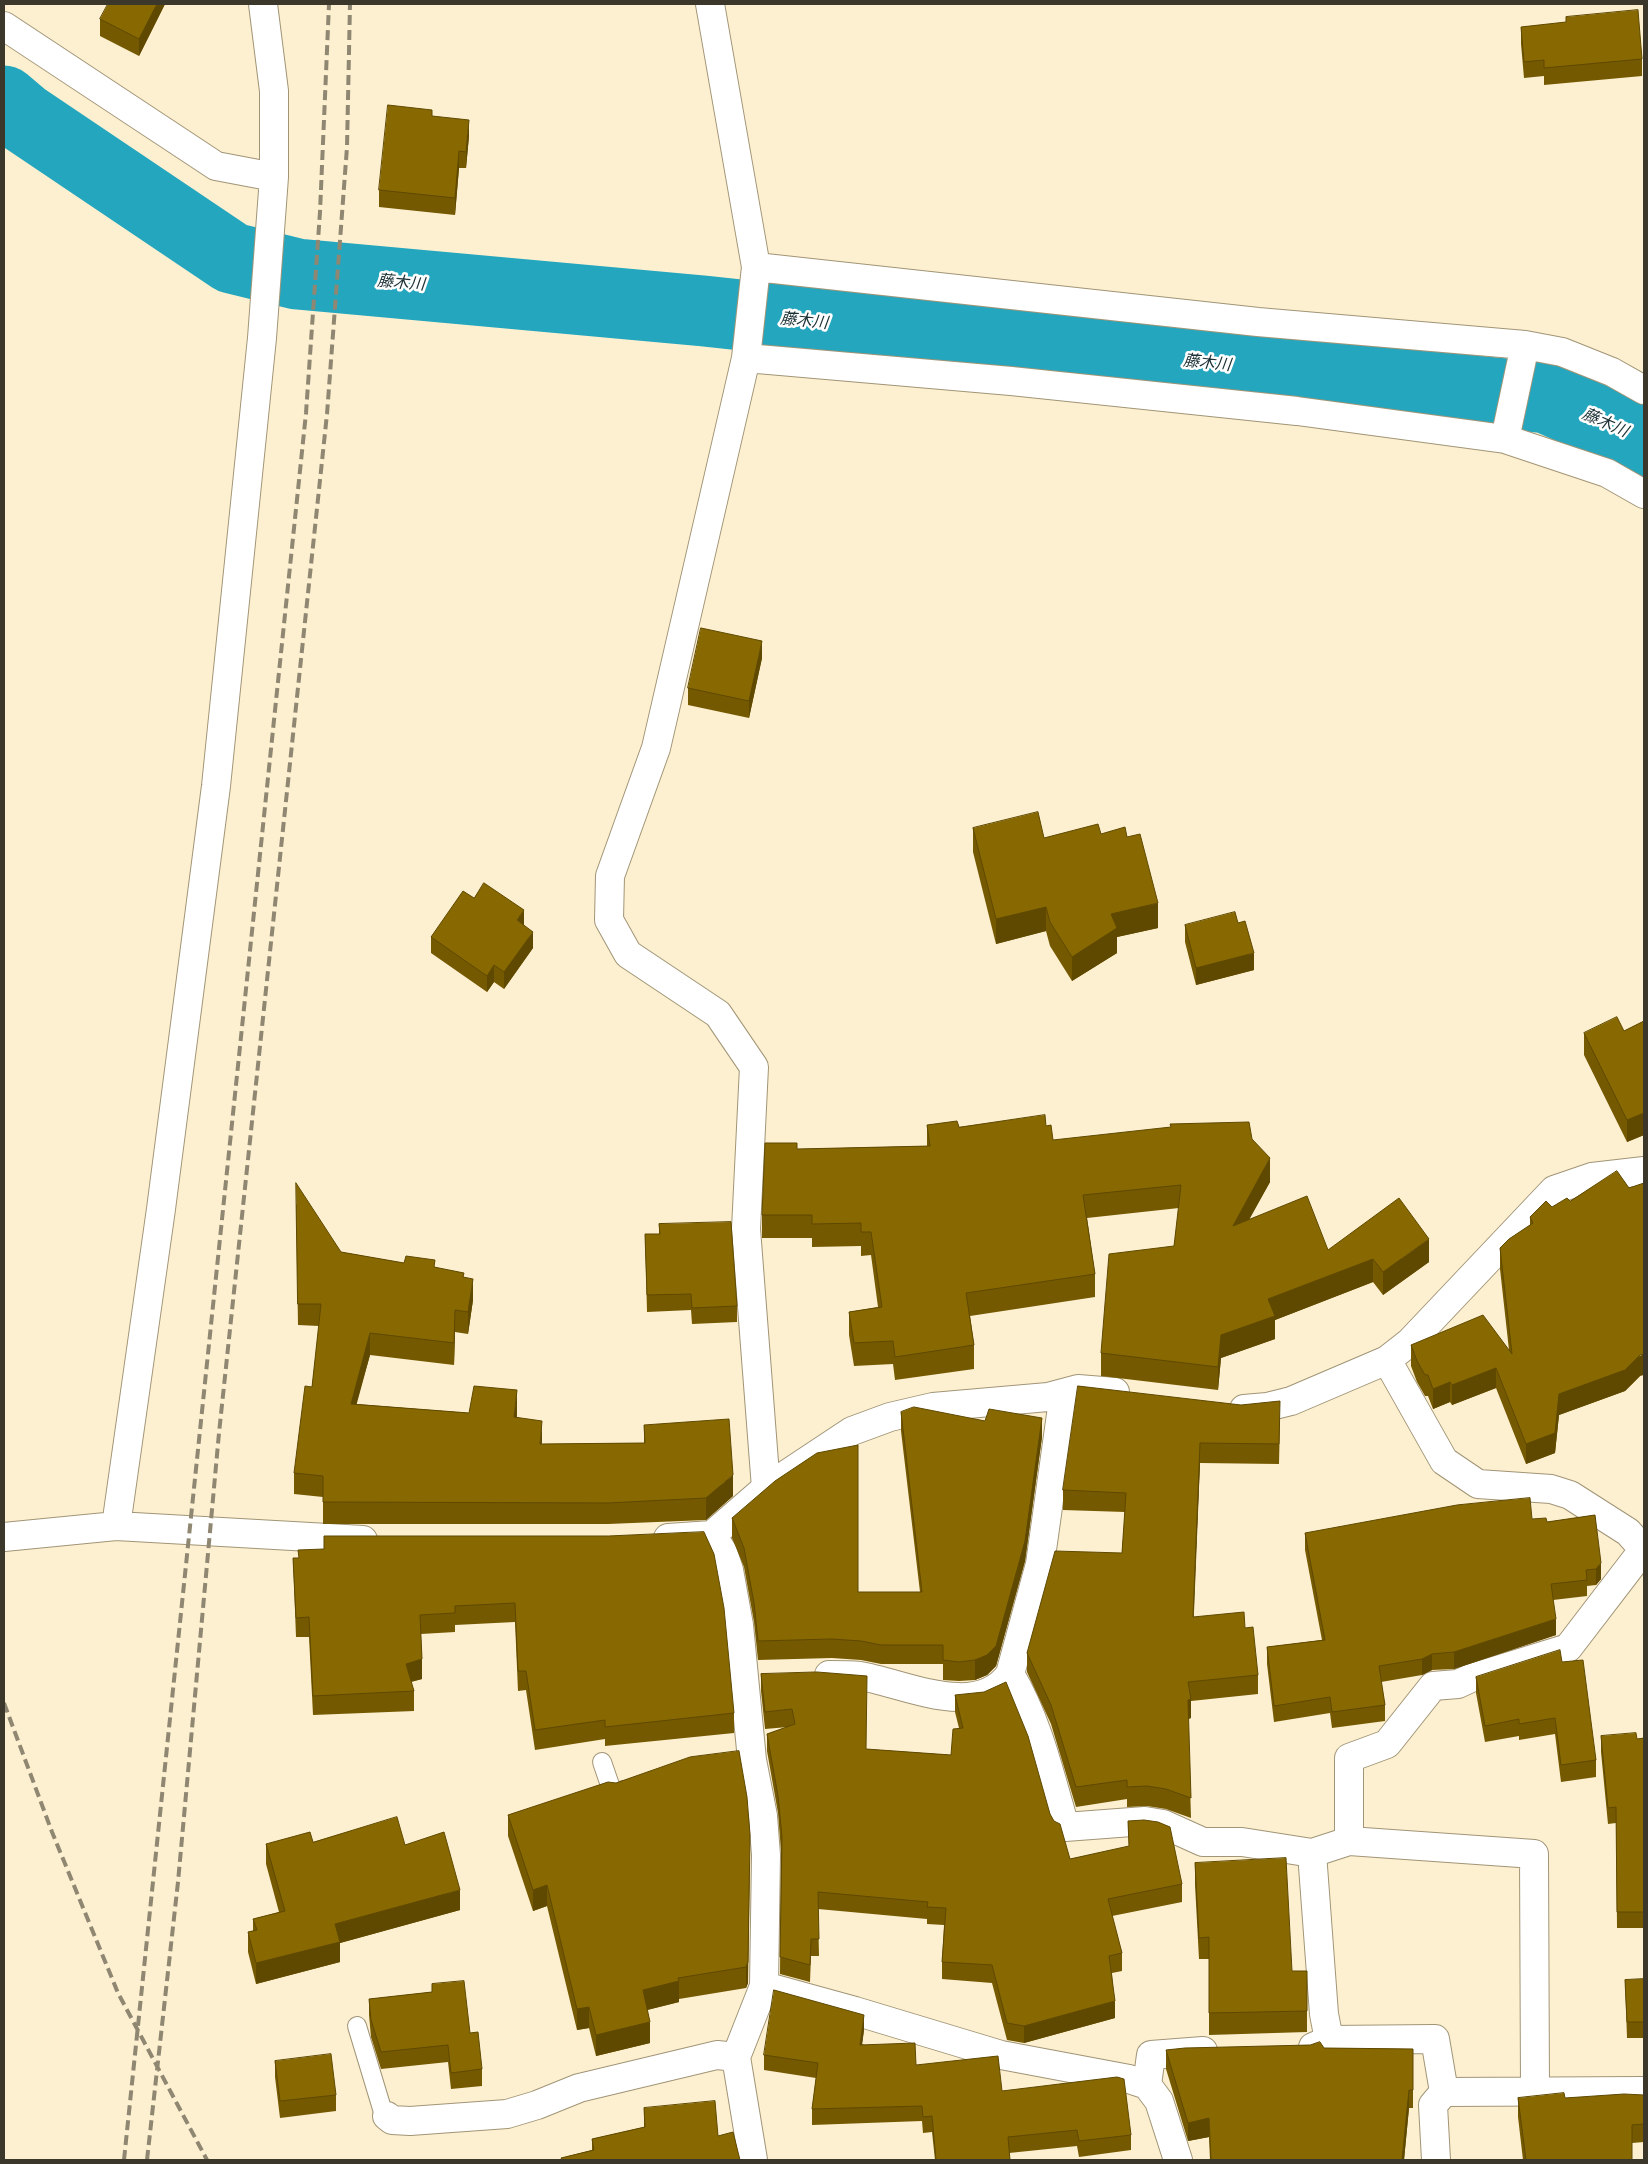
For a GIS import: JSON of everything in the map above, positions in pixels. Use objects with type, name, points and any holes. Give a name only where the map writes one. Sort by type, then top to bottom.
[{"type":"street","points":[[116,1526],[163,1199],[216,786],[273,216],[274,92],[263,4]]},
{"type":"street","points":[[710,4],[756,274],[747,350],[656,748],[610,876],[609,920],[628,954],[718,1014],[754,1067],[746,1229],[766,1488]]},
{"type":"street","points":[[4,26],[216,166],[274,177]]},
{"type":"street","points":[[756,274],[1525,347],[1562,352],[1612,372],[1644,390]]},
{"type":"street","points":[[1505,437],[1525,347]]},
{"type":"street","points":[[747,350],[1011,381],[1297,411],[1505,437],[1606,473],[1644,494]]},
{"type":"street","points":[[1218,1407],[1243,1409],[1267,1407],[1291,1401],[1387,1360],[1410,1342],[1554,1190],[1592,1177],[1644,1171]]},
{"type":"street","points":[[1348,1841],[1349,1758],[1387,1744],[1433,1686],[1458,1684],[1471,1678],[1568,1648],[1644,1550],[1628,1532],[1570,1495],[1551,1489],[1478,1484],[1444,1461],[1387,1360]]},
{"type":"street","points":[[646,1539],[712,1535],[766,1488],[852,1431],[890,1417],[933,1407],[1048,1397],[1078,1389],[1139,1396]]},
{"type":"street","points":[[803,1674],[860,1676],[948,1698],[982,1693],[1003,1684],[1010,1674],[1040,1564],[1064,1393]]},
{"type":"street","points":[[4,1537],[116,1526],[333,1540],[391,1540]]},
{"type":"street","points":[[712,1535],[723,1552],[729,1570],[739,1625],[757,1676],[743,1761],[763,1816],[766,1855],[764,1986],[736,2057],[753,2160]]},
{"type":"street","points":[[1010,1674],[1022,1695],[1037,1730],[1065,1827],[1145,1821],[1163,1824],[1203,1842],[1242,1842],[1312,1853],[1348,1841],[1534,1854],[1535,2090]]},
{"type":"street","points":[[1312,1853],[1324,2014],[1329,2040]]},
{"type":"street","points":[[764,1986],[1001,2055],[1129,2079],[1147,2085],[1160,2101],[1178,2160]]},
{"type":"street","points":[[1290,2049],[1310,2048],[1329,2040],[1435,2039],[1444,2092]]},
{"type":"street","points":[[1147,2085],[1151,2055],[1184,2051],[1232,2050]]},
{"type":"street","points":[[387,2116],[392,2120],[410,2120],[507,2114],[537,2105],[579,2088],[717,2055],[736,2057]]},
{"type":"street","points":[[1436,2160],[1433,2105],[1444,2092],[1535,2090],[1644,2091]]},
{"type":"lane","points":[[602,1762],[613,1794],[638,1785]]},
{"type":"lane","points":[[357,2026],[383,2112],[387,2116]]},
{"type":"building","points":[[108,4],[157,4],[139,39],[100,19]]},
{"type":"building","points":[[1638,10],[1642,59],[1544,68],[1544,60],[1524,62],[1521,27],[1566,22],[1566,17]]},
{"type":"building","points":[[388,105],[432,110],[432,116],[469,120],[466,152],[459,151],[455,198],[379,190]]},
{"type":"building","points":[[701,628],[762,641],[749,701],[688,688]]},
{"type":"building","points":[[1038,812],[1044,838],[1098,824],[1101,834],[1125,827],[1127,837],[1140,834],[1158,903],[1111,914],[1117,928],[1072,957],[1050,922],[1046,907],[996,919],[973,828]]},
{"type":"building","points":[[484,883],[524,910],[517,920],[533,932],[504,972],[494,965],[487,976],[431,937],[463,891],[474,898]]},
{"type":"building","points":[[1235,912],[1238,923],[1245,921],[1254,953],[1196,968],[1185,925]]},
{"type":"building","points":[[1617,1017],[1624,1031],[1644,1021],[1644,1113],[1627,1120],[1584,1033]]},
{"type":"building","points":[[1045,1115],[1046,1126],[1051,1125],[1053,1140],[1171,1127],[1170,1124],[1249,1122],[1252,1139],[1270,1158],[1233,1226],[1307,1196],[1328,1250],[1399,1198],[1429,1239],[1383,1272],[1373,1259],[1268,1299],[1275,1316],[1221,1335],[1218,1367],[1101,1353],[1109,1254],[1174,1246],[1181,1185],[1083,1195],[1095,1274],[966,1293],[974,1345],[895,1357],[893,1341],[854,1343],[849,1312],[882,1307],[871,1232],[861,1232],[861,1223],[812,1224],[812,1215],[762,1215],[765,1143],[797,1143],[797,1149],[930,1146],[927,1125],[957,1121],[959,1127]]},
{"type":"building","points":[[1617,1171],[1629,1188],[1644,1183],[1644,1354],[1640,1355],[1625,1370],[1559,1394],[1555,1433],[1526,1444],[1496,1368],[1452,1385],[1450,1382],[1433,1389],[1428,1375],[1425,1375],[1417,1361],[1411,1345],[1483,1315],[1512,1354],[1500,1248],[1509,1239],[1533,1223],[1530,1217],[1546,1201],[1552,1207],[1567,1198],[1570,1201]]},
{"type":"building","points":[[296,1183],[341,1252],[404,1263],[406,1256],[435,1260],[434,1267],[464,1273],[463,1277],[473,1279],[468,1312],[455,1310],[454,1343],[370,1333],[351,1404],[469,1413],[474,1386],[517,1390],[514,1417],[542,1421],[540,1444],[645,1443],[644,1425],[729,1419],[733,1475],[706,1498],[608,1503],[323,1502],[323,1476],[294,1473],[305,1386],[312,1387],[321,1304],[298,1304]]},
{"type":"building","points":[[731,1222],[737,1306],[692,1308],[691,1294],[647,1295],[645,1234],[660,1234],[659,1224]]},
{"type":"building","points":[[1078,1386],[1241,1405],[1280,1401],[1279,1444],[1200,1443],[1193,1617],[1244,1612],[1245,1628],[1253,1627],[1258,1675],[1188,1682],[1191,1699],[1188,1700],[1191,1798],[1166,1789],[1147,1786],[1127,1787],[1127,1780],[1076,1787],[1051,1705],[1027,1653],[1055,1551],[1122,1553],[1126,1493],[1063,1490]]},
{"type":"building","points":[[914,1407],[985,1421],[989,1409],[1042,1418],[1025,1541],[996,1646],[987,1655],[975,1660],[959,1662],[943,1660],[943,1645],[881,1645],[861,1641],[832,1639],[758,1641],[754,1603],[744,1548],[732,1518],[775,1481],[817,1453],[858,1445],[858,1592],[922,1592],[901,1412]]},
{"type":"building","points":[[1530,1498],[1532,1519],[1546,1518],[1547,1522],[1595,1515],[1601,1563],[1596,1569],[1586,1570],[1587,1580],[1551,1584],[1556,1619],[1454,1652],[1432,1654],[1422,1659],[1379,1666],[1385,1705],[1332,1712],[1330,1697],[1274,1706],[1267,1647],[1325,1640],[1305,1533],[1457,1505]]},
{"type":"building","points":[[704,1532],[714,1554],[724,1608],[734,1713],[605,1727],[605,1720],[535,1730],[526,1671],[518,1671],[515,1603],[455,1606],[455,1613],[420,1615],[422,1659],[406,1664],[414,1691],[313,1696],[309,1617],[296,1618],[293,1558],[299,1558],[298,1550],[324,1549],[324,1536],[608,1536]]},
{"type":"building","points":[[1560,1650],[1562,1662],[1583,1660],[1596,1760],[1561,1765],[1555,1718],[1519,1724],[1519,1719],[1485,1726],[1476,1677]]},
{"type":"building","points":[[817,1672],[867,1676],[866,1749],[951,1755],[953,1729],[963,1728],[955,1695],[984,1692],[1006,1682],[1028,1736],[1050,1814],[1054,1821],[1060,1824],[1070,1859],[1129,1846],[1128,1821],[1144,1820],[1158,1822],[1170,1827],[1182,1884],[1108,1899],[1122,1953],[1109,1956],[1115,2001],[1024,2026],[1007,2023],[992,1965],[942,1962],[946,1908],[927,1907],[928,1902],[818,1892],[819,1939],[811,1939],[810,1965],[780,1957],[782,1837],[778,1796],[767,1734],[795,1724],[792,1709],[765,1712],[761,1674]]},
{"type":"building","points":[[1636,1733],[1637,1739],[1644,1738],[1644,1912],[1617,1912],[1616,1807],[1608,1808],[1601,1736]]},
{"type":"building","points":[[739,1751],[747,1797],[750,1835],[748,1962],[746,1967],[678,1978],[679,1981],[643,1990],[650,2022],[596,2035],[589,2007],[577,2009],[547,1885],[533,1890],[508,1815],[608,1782],[616,1783],[690,1757]]},
{"type":"building","points":[[397,1817],[405,1845],[444,1832],[460,1890],[335,1924],[340,1942],[256,1963],[248,1932],[257,1930],[253,1919],[285,1911],[266,1844],[310,1832],[313,1842]]},
{"type":"building","points":[[1286,1858],[1292,1971],[1307,1971],[1307,2011],[1209,2013],[1209,1937],[1199,1938],[1195,1863]]},
{"type":"building","points":[[1644,1979],[1644,2022],[1627,2022],[1625,1980]]},
{"type":"building","points":[[464,1981],[470,2033],[478,2032],[482,2069],[451,2073],[448,2045],[381,2052],[371,2020],[369,1999],[432,1992],[432,1984]]},
{"type":"building","points":[[774,1990],[864,2015],[860,2045],[915,2043],[916,2065],[998,2056],[1002,2091],[1117,2077],[1124,2079],[1131,2135],[1079,2141],[1077,2130],[1008,2137],[1010,2160],[936,2160],[932,2116],[923,2117],[922,2106],[812,2109],[818,2063],[764,2055]]},
{"type":"building","points":[[1320,2042],[1324,2048],[1413,2049],[1413,2090],[1409,2090],[1402,2160],[1211,2160],[1209,2118],[1188,2123],[1166,2050],[1310,2045]]},
{"type":"building","points":[[331,2054],[336,2095],[280,2101],[275,2061]]},
{"type":"building","points":[[1564,2093],[1565,2098],[1624,2094],[1644,2095],[1644,2124],[1632,2125],[1632,2160],[1526,2160],[1518,2098]]},
{"type":"building","points":[[715,2101],[718,2136],[733,2132],[740,2160],[562,2160],[561,2158],[594,2150],[592,2139],[645,2127],[644,2108]]},
{"type":"waterway","name":"藤木川","points":[[4,101],[24,118],[232,258],[297,274],[704,311],[1074,351],[1547,398],[1644,441]]},
{"type":"railway","points":[[124,2160],[306,413],[320,212],[329,4]]},
{"type":"railway","points":[[147,2160],[178,1882],[219,1433],[327,414],[347,147],[350,4]]},
{"type":"railway","points":[[4,1703],[52,1832],[118,1993],[207,2160]]}]
